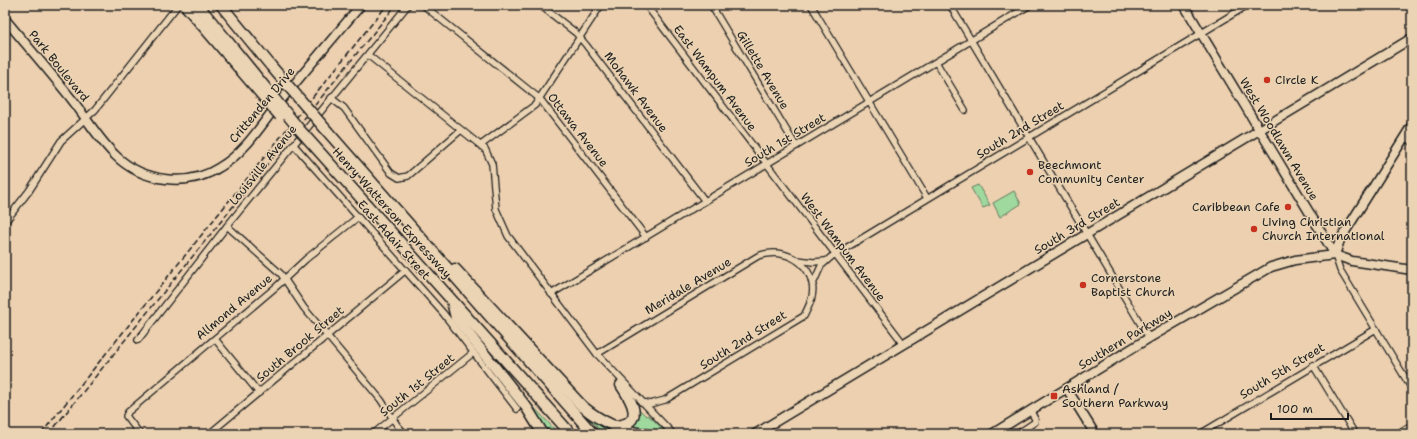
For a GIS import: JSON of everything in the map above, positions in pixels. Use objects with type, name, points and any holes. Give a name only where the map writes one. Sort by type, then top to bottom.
[{"type":"highway","points":[[185,5],[288,125],[299,129]]},
{"type":"highway","name":"Henry Watterson Expressway","points":[[198,5],[299,129],[571,434]]},
{"type":"highway","name":"Henry Watterson Expressway","points":[[221,5],[328,132],[593,434]]},
{"type":"highway","points":[[428,246],[465,279],[575,400],[590,413],[614,426],[644,434]]},
{"type":"highway","points":[[452,299],[456,318],[527,408],[543,434]]},
{"type":"highway","points":[[614,426],[626,424],[631,421],[634,413],[632,402],[621,385]]},
{"type":"main road","name":"Crittenden Drive","points":[[86,118],[109,148],[131,168],[152,176],[170,180],[198,177],[209,173],[220,168],[245,146],[361,5]]},
{"type":"main road","name":"West Woodlawn Avenue","points":[[1184,5],[1335,255]]},
{"type":"main road","name":"Park Boulevard","points":[[5,20],[45,66],[86,118]]},
{"type":"main road","name":"South 3rd Street","points":[[755,434],[903,343],[1412,38]]},
{"type":"main road","points":[[1335,255],[1340,240],[1412,125]]},
{"type":"main road","name":"Southern Parkway","points":[[992,434],[1149,338],[1271,267],[1295,260],[1335,255],[1352,261],[1412,270]]},
{"type":"main road","points":[[1067,389],[1095,434]]},
{"type":"street","points":[[86,118],[98,107],[178,5]]},
{"type":"street","name":"Louisville Avenue","points":[[138,340],[227,226],[331,98],[368,56],[408,5]]},
{"type":"street","name":"Ottawa Avenue","points":[[423,5],[540,99],[646,237]]},
{"type":"street","name":"Mohawk Avenue","points":[[540,5],[580,38],[705,201]]},
{"type":"street","points":[[481,146],[536,105],[601,5]]},
{"type":"street","name":"East Wampum Avenue","points":[[646,5],[766,163]]},
{"type":"street","name":"Gillette Avenue","points":[[711,5],[796,146]]},
{"type":"street","points":[[811,5],[927,198]]},
{"type":"street","points":[[950,5],[1149,338]]},
{"type":"street","name":"South 1st Street","points":[[551,294],[1030,5]]},
{"type":"street","name":"South 2nd Street","points":[[640,402],[650,404],[665,400],[804,316],[811,302],[813,284],[825,261],[1248,5]]},
{"type":"street","points":[[368,56],[481,146],[491,159],[494,199],[501,223],[513,244],[597,354],[640,402],[672,434]]},
{"type":"street","points":[[936,62],[965,110]]},
{"type":"street","points":[[331,98],[344,108],[391,173],[399,178],[408,176],[461,130]]},
{"type":"street","name":"Park Boulevard","points":[[5,222],[29,191],[53,151],[64,138],[86,118]]},
{"type":"street","points":[[1404,137],[1412,142]]},
{"type":"street","name":"East Adair Street","points":[[294,145],[443,313],[517,409]]},
{"type":"street","name":"West Wampum Avenue","points":[[766,163],[903,343]]},
{"type":"street","name":"Allmond Avenue","points":[[140,434],[126,416],[128,412],[284,280],[306,259],[358,217]]},
{"type":"street","points":[[227,226],[281,274],[326,337],[381,400],[405,434]]},
{"type":"street","name":"Meridale Avenue","points":[[597,354],[758,256],[776,252],[809,262],[825,261]]},
{"type":"street","name":"West Woodlawn Avenue","points":[[1335,255],[1340,270],[1412,389]]},
{"type":"street","name":"Meridale Avenue","points":[[795,259],[807,271],[813,284]]},
{"type":"street","name":"South Brook Street","points":[[209,434],[406,270]]},
{"type":"street","name":"South 5th Street","points":[[1200,434],[1313,365],[1376,329]]},
{"type":"street","points":[[215,339],[260,393]]},
{"type":"street","name":"South 1st Street","points":[[373,434],[474,353]]},
{"type":"street","points":[[597,354],[601,362],[644,411],[649,411]]},
{"type":"street","points":[[1313,365],[1355,434]]},
{"type":"street","name":"South 2nd Street","points":[[649,411],[664,403],[665,400]]},
{"type":"street","points":[[1017,434],[1035,422],[1036,419],[1030,410]]},
{"type":"street","points":[[1397,434],[1412,425]]},
{"type":"green space","points":[[978,185],[990,205],[983,208],[971,188]]},
{"type":"green space","points":[[1014,191],[1021,204],[1000,217],[993,203]]},
{"type":"green space","points":[[515,387],[559,434],[547,434]]},
{"type":"green space","points":[[638,408],[663,429],[663,432],[630,426]]},
{"type":"green space","points":[[586,415],[624,434],[604,434]]},
{"type":"railway","points":[[41,434],[387,5]]},
{"type":"railway","points":[[49,434],[396,5]]},
{"type":"place","name":"Circle K","points":[[1267,80]]},
{"type":"place","name":"Beechmont Community Center","points":[[1030,172]]},
{"type":"place","name":"Caribbean Cafe","points":[[1288,207]]},
{"type":"place","name":"Living Christian Church International","points":[[1254,229]]},
{"type":"place","name":"Cornerstone Baptist Church","points":[[1083,285]]},
{"type":"place","name":"Ashland / Southern Parkway","points":[[1054,396]]}]
